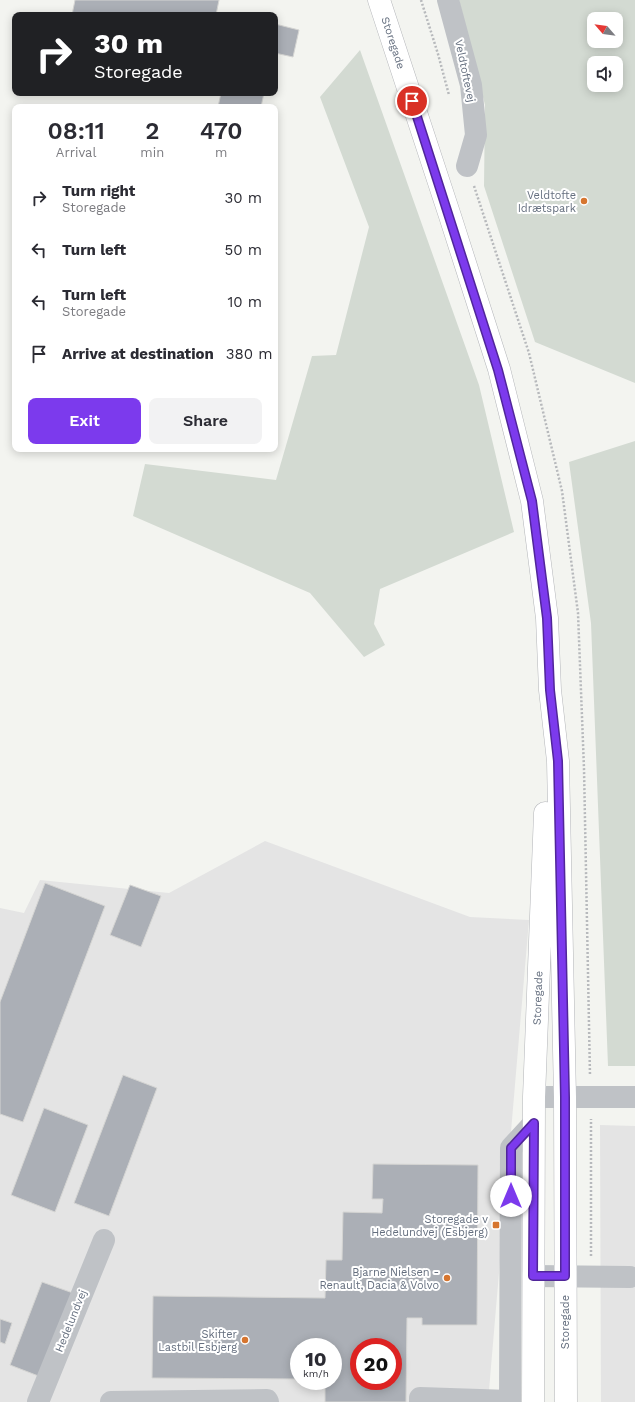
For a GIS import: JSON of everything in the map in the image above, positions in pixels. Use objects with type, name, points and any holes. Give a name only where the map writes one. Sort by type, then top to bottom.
[{"type":"main road","name":"Storegade","points":[[378,0],[450,216],[498,370],[532,501],[547,618],[550,690],[558,761],[565,1097],[566,1402]]},
{"type":"main road","name":"Storegade","points":[[533,1402],[534,1097],[550,690]]},
{"type":"street","name":"Veldtoftevej","points":[[448,0],[470,85],[476,135],[468,166]]},
{"type":"street","points":[[534,1097],[635,1097]]},
{"type":"street","points":[[420,1402],[420,1398],[510,1402],[511,1148],[534,1123]]},
{"type":"street","name":"Hedelundvej","points":[[38,1402],[104,1240]]},
{"type":"street","points":[[533,1276],[630,1277]]},
{"type":"street","points":[[111,1402],[267,1400],[268,1402]]},
{"type":"shaded area","name":"Veldtofte Idrætspark","points":[[459,0],[635,0],[635,383],[535,342],[484,186],[485,105]]},
{"type":"shaded area","points":[[360,50],[479,385],[514,532],[380,589],[374,624],[385,645],[364,657],[310,593],[133,516],[145,464],[276,480],[312,356],[336,355],[369,227],[320,97]]},
{"type":"shaded area","points":[[635,441],[635,1066],[608,1066],[591,623],[569,462]]},
{"type":"shaded area","points":[[265,841],[470,917],[529,920],[488,1402],[0,1402],[0,908],[24,913],[40,880],[169,893]]},
{"type":"shaded area","points":[[600,1125],[635,1126],[635,1402],[601,1402]]},
{"type":"building","points":[[75,0],[219,0],[217,12],[73,12]]},
{"type":"building","points":[[278,25],[299,30],[293,57],[278,54]]},
{"type":"building","points":[[220,96],[263,96],[262,104],[219,104]]},
{"type":"building","points":[[45,883],[105,906],[23,1122],[0,1114],[0,1002]]},
{"type":"building","points":[[130,885],[161,896],[141,947],[110,935]]},
{"type":"building","points":[[123,1075],[157,1088],[109,1216],[74,1203]]},
{"type":"building","points":[[44,1108],[88,1125],[55,1212],[11,1195]]},
{"type":"building","points":[[373,1164],[478,1165],[477,1325],[422,1325],[422,1318],[407,1318],[406,1402],[325,1402],[325,1390],[342,1390],[342,1338],[290,1338],[290,1379],[152,1378],[153,1296],[325,1298],[326,1260],[342,1260],[343,1212],[382,1213],[383,1199],[372,1199]]},
{"type":"building","points":[[42,1282],[73,1293],[41,1377],[10,1365]]},
{"type":"building","points":[[0,1319],[12,1323],[5,1344],[0,1342]]},
{"type":"place","name":"Veldtofte Idrætspark","points":[[584,201]]},
{"type":"place","name":"Storegade v Hedelundvej (Esbjerg)","points":[[496,1225]]},
{"type":"place","name":"Bjarne Nielsen - Renault, Dacia & Volvo","points":[[447,1278]]},
{"type":"place","name":"Skifter Lastbil Esbjerg","points":[[245,1340]]},
{"type":"route","points":[[412,101],[498,370],[532,501],[547,618],[550,690],[558,761],[565,1097],[565,1276],[533,1276],[534,1123],[511,1148],[511,1196]]}]
